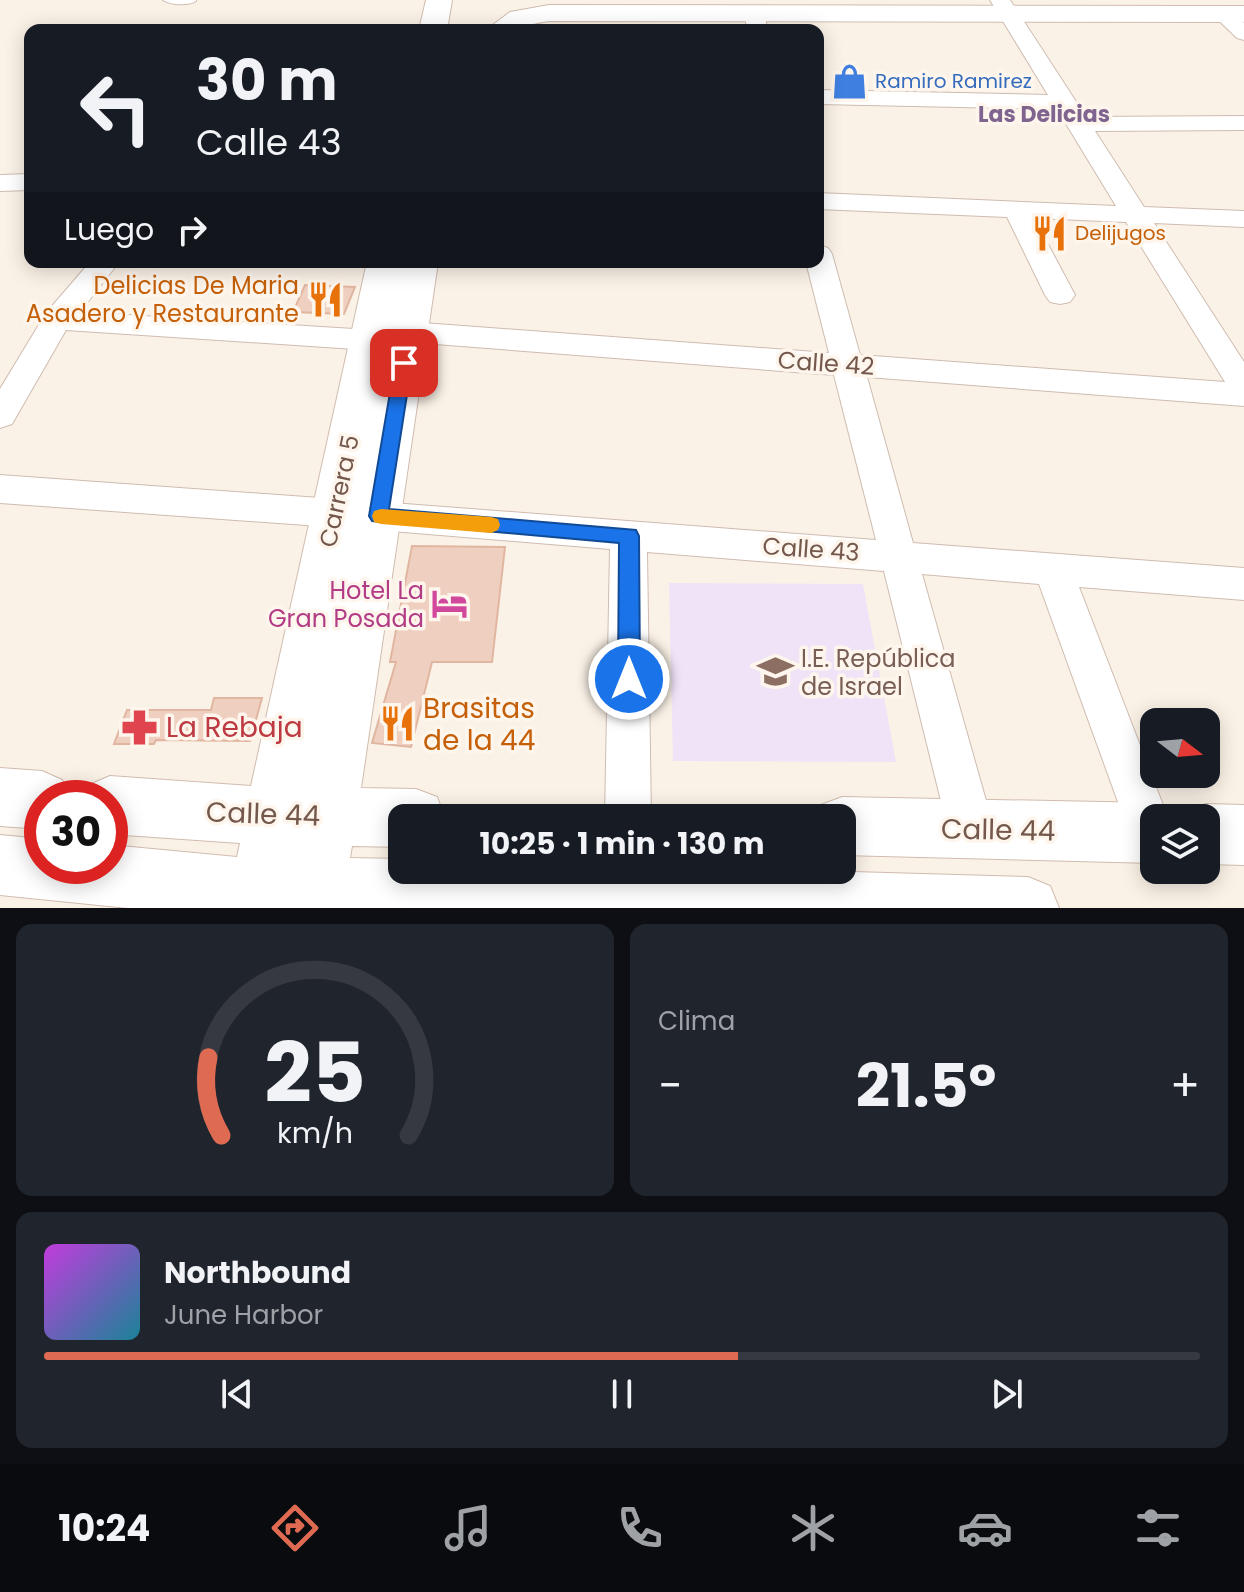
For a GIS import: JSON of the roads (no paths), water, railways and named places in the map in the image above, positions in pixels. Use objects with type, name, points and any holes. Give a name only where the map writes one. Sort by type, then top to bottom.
[{"type":"main road","points":[[502,24],[507,0]]},
{"type":"main road","points":[[956,0],[1003,5],[1233,14]]},
{"type":"main road","points":[[509,24],[519,18],[549,13],[756,22],[1078,0]]},
{"type":"main road","name":"Carrera 5","points":[[385,268],[389,336]]},
{"type":"main road","name":"Carrera 5","points":[[288,898],[389,336],[417,268]]},
{"type":"main road","points":[[0,797],[24,799]]},
{"type":"main road","name":"Calle 44","points":[[128,806],[388,818]]},
{"type":"main road","name":"Calle 44","points":[[856,826],[1140,833]]},
{"type":"main road","name":"Calle 44","points":[[1220,835],[1244,835]]},
{"type":"main road","points":[[0,865],[235,888],[288,898],[1028,908]]},
{"type":"street","points":[[1003,5],[1244,387]]},
{"type":"street","points":[[1233,14],[1244,34]]},
{"type":"street","points":[[824,97],[1244,123]]},
{"type":"street","points":[[0,183],[24,182]]},
{"type":"street","points":[[824,201],[1244,219]]},
{"type":"street","points":[[1016,209],[1060,295]]},
{"type":"street","points":[[0,416],[57,320],[100,268]]},
{"type":"street","points":[[822,268],[971,829]]},
{"type":"street","name":"Calle 42","points":[[57,320],[389,336],[847,364],[1244,395]]},
{"type":"street","name":"Calle 43","points":[[0,489],[1244,584]]},
{"type":"street","points":[[628,804],[629,536]]},
{"type":"street","points":[[1053,569],[1157,804]]},
{"type":"lane","points":[[168,0],[191,1]]},
{"type":"place","name":"Ramiro Ramirez","points":[[849,81]]},
{"type":"place","name":"Delijugos","points":[[1049,233]]},
{"type":"place","name":"Delicias De Maria Asadero y Restaurante","points":[[325,299]]},
{"type":"place","name":"Hotel La Gran Posada","points":[[450,604]]},
{"type":"place","name":"I.E. República de Israel","points":[[775,672]]},
{"type":"place","name":"Brasitas de la 44","points":[[397,724]]},
{"type":"place","name":"La Rebaja","points":[[140,727]]},
{"type":"district","name":"Las Delicias","points":[[1044,114]]}]
